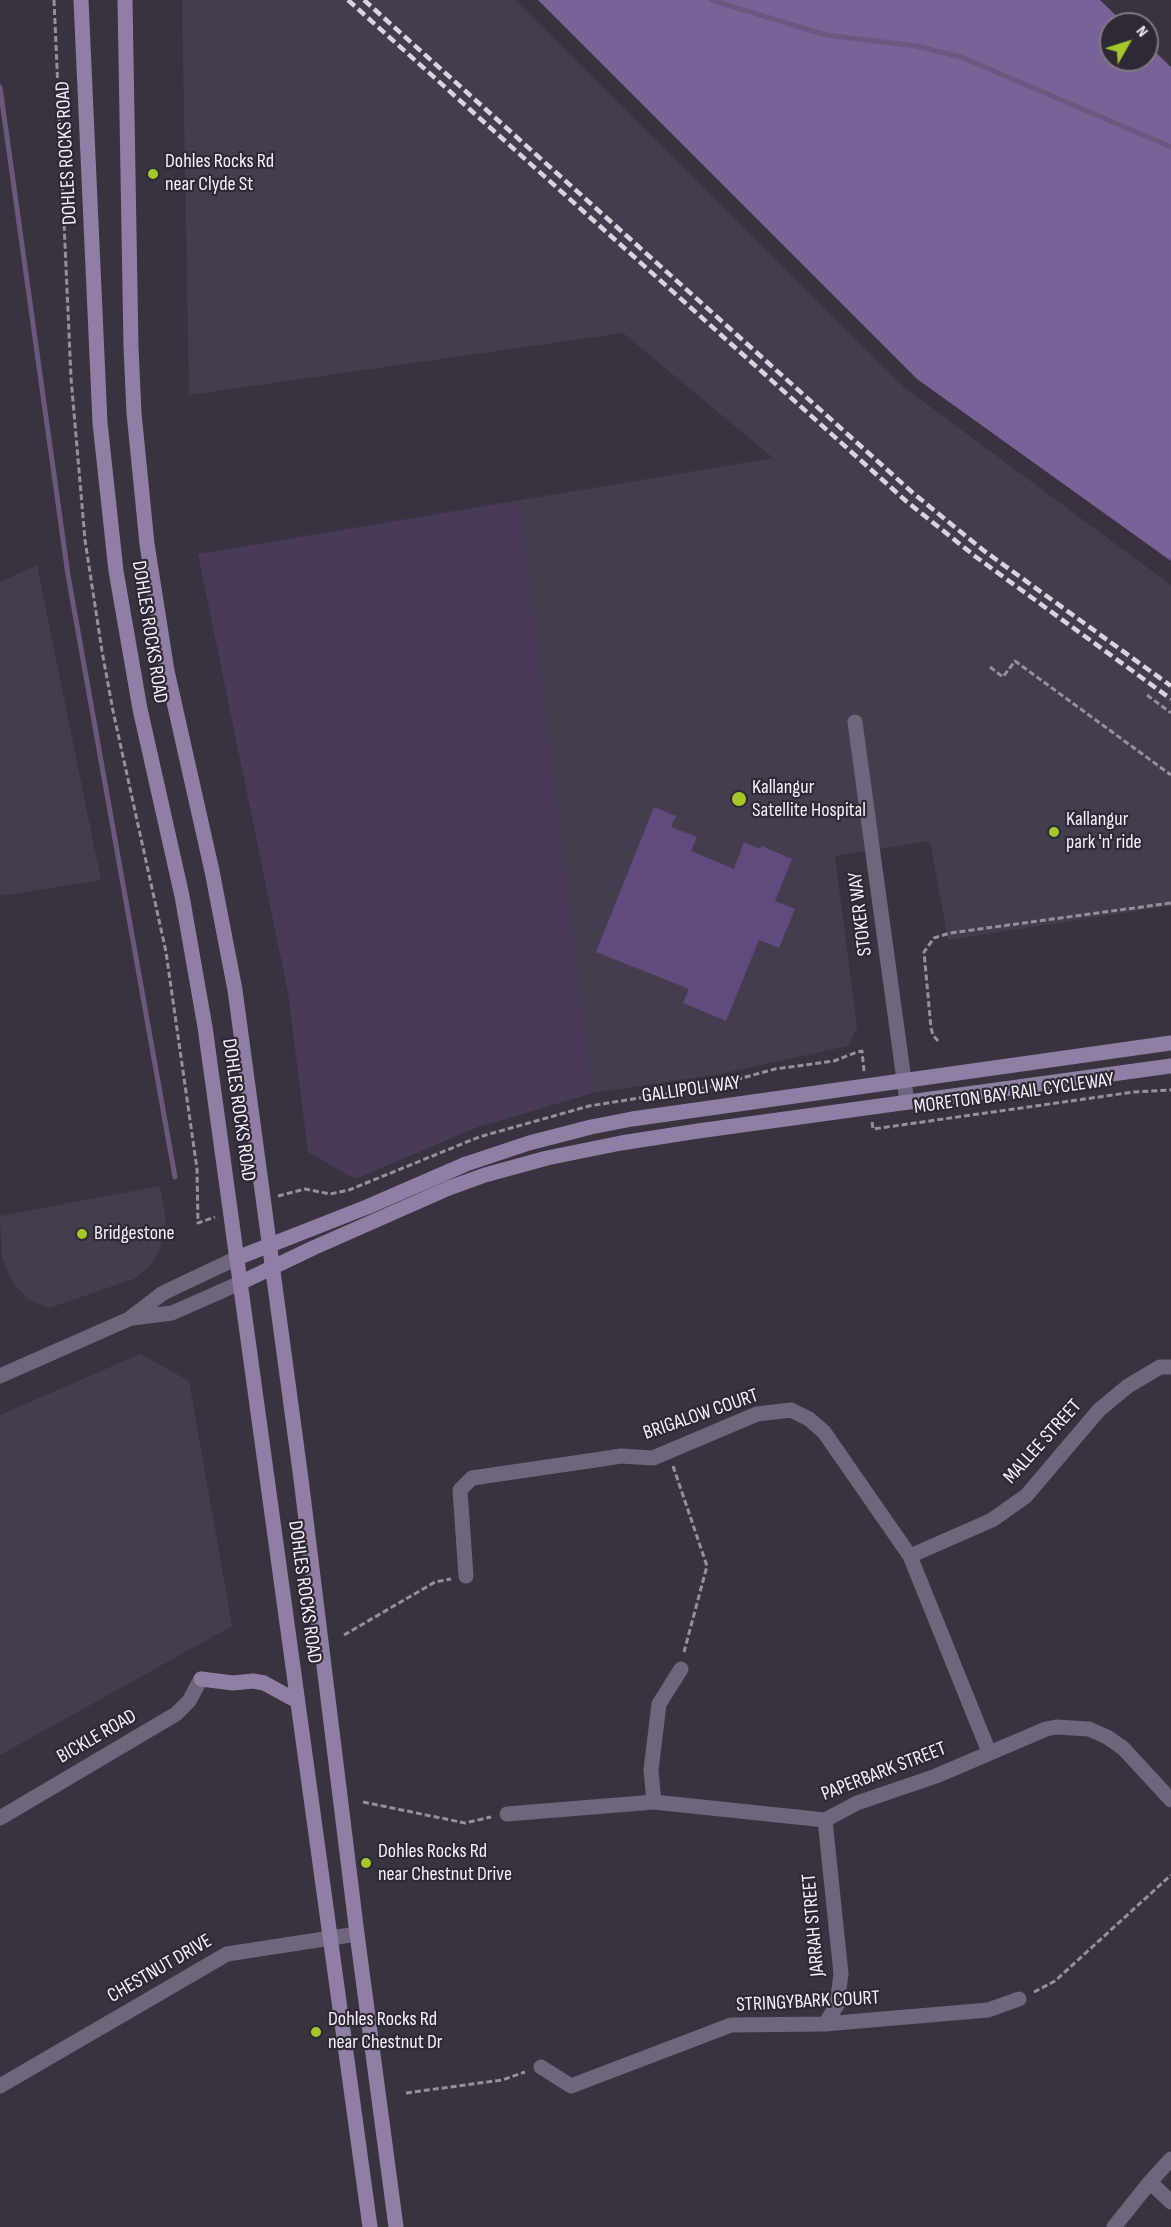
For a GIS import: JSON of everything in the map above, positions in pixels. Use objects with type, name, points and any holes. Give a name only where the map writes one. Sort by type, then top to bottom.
[{"type":"main road","name":"DOHLES ROCKS ROAD","points":[[81,0],[100,423],[107,495],[127,642],[194,962],[237,1258],[370,2227]]},
{"type":"main road","name":"DOHLES ROCKS ROAD","points":[[125,0],[131,347],[135,425],[147,544],[167,671],[212,871],[235,990],[302,1479],[357,1934],[396,2227]]},
{"type":"main road","name":"GALLIPOLI WAY","points":[[237,1258],[367,1207],[466,1164],[561,1134],[632,1119],[1171,1043]]},
{"type":"main road","points":[[240,1283],[273,1266],[450,1188],[515,1166],[621,1143],[1171,1066]]},
{"type":"main road","points":[[201,1679],[233,1683],[253,1681],[264,1683],[297,1701]]},
{"type":"street","name":"STOKER WAY","points":[[855,722],[907,1102]]},
{"type":"street","points":[[129,1319],[163,1293],[237,1258]]},
{"type":"street","points":[[2,1370],[129,1319],[172,1313],[240,1283]]},
{"type":"street","name":"MALLEE STREET","points":[[910,1556],[992,1520],[1026,1496],[1099,1410],[1128,1386],[1160,1367],[1171,1367]]},
{"type":"street","name":"BRIGALOW COURT","points":[[466,1576],[460,1490],[472,1478],[621,1456],[653,1458],[757,1414],[791,1410],[809,1419],[824,1432],[910,1556],[989,1752]]},
{"type":"street","points":[[654,1802],[651,1770],[659,1704],[681,1669]]},
{"type":"street","name":"BICKLE ROAD","points":[[0,1818],[176,1714],[189,1701],[201,1679]]},
{"type":"street","name":"PAPERBARK STREET","points":[[507,1814],[654,1802],[825,1820],[856,1803],[936,1776],[1046,1729],[1064,1726],[1089,1729],[1123,1748],[1171,1800]]},
{"type":"street","name":"JARRAH STREET","points":[[825,1820],[842,1974],[837,2006],[825,2024]]},
{"type":"street","name":"CHESTNUT DRIVE","points":[[0,2085],[227,1954],[357,1934]]},
{"type":"street","name":"STRINGYBARK COURT","points":[[541,2067],[571,2086],[731,2025],[825,2024],[988,2010],[1019,1999]]},
{"type":"street","points":[[1114,2227],[1171,2159]]},
{"type":"street","points":[[1150,2182],[1171,2202]]},
{"type":"path","points":[[990,667],[1003,677],[1015,661],[1171,775]]},
{"type":"path","points":[[1147,695],[1171,713]]},
{"type":"path","points":[[938,1041],[931,1028],[924,952],[934,938],[950,933],[1171,903]]},
{"type":"path","name":"MORETON BAY RAIL CYCLEWAY","points":[[871,1119],[873,1129],[1122,1094],[1171,1090]]},
{"type":"path","points":[[668,1451],[707,1566],[690,1625],[681,1669]]},
{"type":"path","points":[[344,1635],[435,1582],[466,1576]]},
{"type":"path","points":[[363,1802],[465,1823],[507,1814]]},
{"type":"path","points":[[1019,1999],[1055,1981],[1171,1875]]},
{"type":"path","points":[[406,2093],[502,2080],[541,2067]]},
{"type":"shaded area","points":[[182,0],[515,0],[905,388],[1171,585],[1171,908],[1168,906],[948,940],[930,841],[835,856],[857,1028],[848,1046],[720,1074],[593,1093],[520,500],[773,458],[623,333],[189,395]]},
{"type":"shaded area","points":[[538,0],[1100,0],[1112,12],[1099,12],[1099,72],[1159,72],[1159,56],[1171,67],[1171,561],[917,379]]},
{"type":"shaded area","points":[[520,500],[593,1093],[478,1127],[355,1179],[308,1152],[288,993],[198,554]]},
{"type":"shaded area","points":[[37,565],[101,880],[0,896],[0,582]]},
{"type":"shaded area","name":"Bridgestone","points":[[160,1186],[166,1220],[160,1250],[151,1265],[134,1279],[49,1308],[27,1299],[13,1282],[2,1258],[0,1216]]},
{"type":"shaded area","points":[[140,1354],[189,1381],[232,1626],[0,1755],[0,1415]]},
{"type":"building","points":[[654,807],[676,816],[671,827],[697,837],[691,851],[734,869],[744,842],[760,849],[762,846],[792,859],[775,901],[795,909],[779,948],[759,940],[726,1021],[683,1003],[689,989],[596,952]]},
{"type":"waterway","points":[[711,0],[826,35],[916,46],[961,57],[1171,147]]},
{"type":"waterway","points":[[0,87],[68,575],[175,1177]]},
{"type":"railway","points":[[348,0],[906,501],[976,557],[1171,699]]},
{"type":"railway","points":[[364,0],[913,493],[983,550],[1171,686]]},
{"type":"place","name":"Dohles Rocks Rd near Clyde St","points":[[153,174]]},
{"type":"place","name":"Kallangur Satellite Hospital","points":[[739,799]]},
{"type":"place","name":"Kallangur park 'n' ride","points":[[1054,832]]},
{"type":"place","name":"Bridgestone","points":[[82,1234]]},
{"type":"place","name":"Dohles Rocks Rd near Chestnut Drive","points":[[366,1863]]},
{"type":"place","name":"Dohles Rocks Rd near Chestnut Dr","points":[[316,2032]]}]
